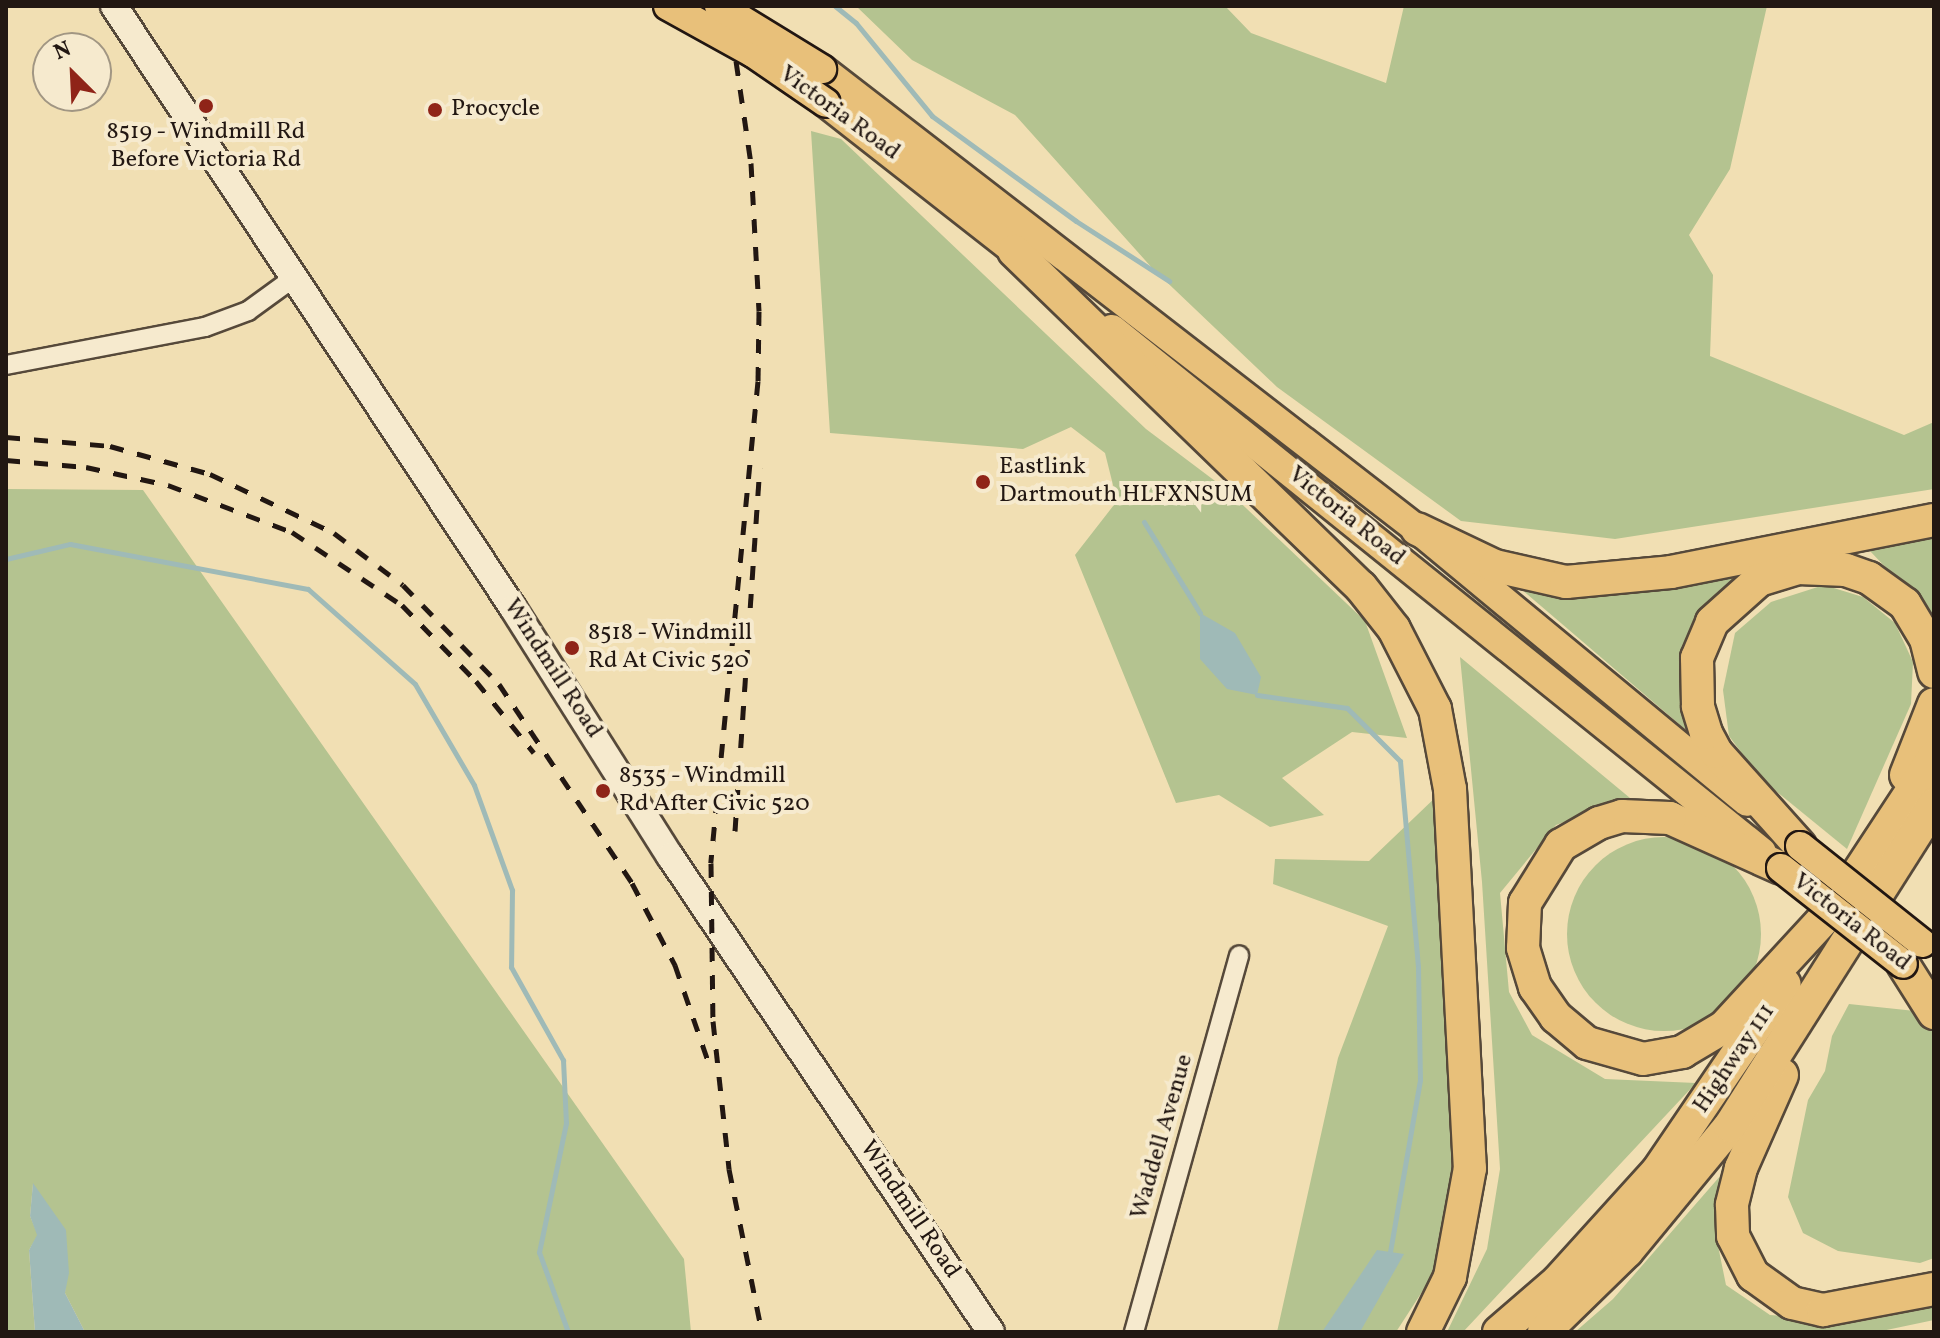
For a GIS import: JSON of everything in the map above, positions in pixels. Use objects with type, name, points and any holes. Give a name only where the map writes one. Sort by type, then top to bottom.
[{"type":"highway","points":[[1014,251],[1361,587],[1394,629],[1435,709],[1450,789],[1470,1168],[1450,1277],[1423,1332]]},
{"type":"highway","points":[[1417,529],[1495,566],[1566,582],[1671,572],[1934,520]]},
{"type":"highway","points":[[1790,857],[1706,733],[1698,706],[1697,658],[1712,622],[1759,580],[1798,568],[1846,570],[1869,578],[1905,604],[1926,639],[1934,672]]},
{"type":"highway","points":[[1873,850],[1934,704]]},
{"type":"highway","name":"Highway 111","points":[[1499,1332],[1558,1281],[1657,1172],[1934,757]]},
{"type":"highway","name":"Highway 111","points":[[1544,1332],[1627,1251],[1701,1165],[1922,829],[1934,804]]},
{"type":"highway","points":[[1790,857],[1670,818],[1622,816],[1599,823],[1561,845],[1536,877],[1525,903],[1523,948],[1535,987],[1556,1017],[1587,1043],[1643,1059],[1682,1052],[1724,1027],[1842,899]]},
{"type":"highway","points":[[1923,952],[1934,1013]]},
{"type":"highway","points":[[1836,958],[1741,1168],[1732,1205],[1733,1236],[1763,1286],[1806,1308],[1843,1309],[1934,1289]]},
{"type":"main road","name":"Windmill Road","points":[[114,6],[292,279],[513,608],[670,856],[991,1332]]},
{"type":"main road","name":"Victoria Road","points":[[668,6],[753,53],[826,103],[1790,857],[1923,952],[1934,990]]},
{"type":"main road","name":"Victoria Road","points":[[719,6],[822,69],[1417,529],[1790,857]]},
{"type":"street","points":[[6,365],[205,327],[248,311],[292,279]]},
{"type":"street","name":"Waddell Avenue","points":[[1134,1332],[1239,955]]},
{"type":"green space","points":[[856,6],[1225,6],[1251,33],[1386,83],[1404,6],[1767,6],[1730,169],[1689,235],[1713,275],[1710,356],[1904,435],[1934,422],[1934,489],[1615,539],[1461,521],[1277,387],[1153,269],[1015,115],[912,60]]},
{"type":"green space","points":[[811,131],[841,139],[1146,429],[1227,490],[1365,621],[1407,738],[1352,732],[1282,778],[1324,815],[1270,827],[1219,795],[1176,803],[1075,555],[1117,501],[1105,453],[1071,427],[1023,449],[830,433]]},
{"type":"green space","points":[[6,489],[143,490],[684,1259],[691,1332],[85,1332],[65,1293],[67,1252],[33,1184],[30,1216],[38,1235],[29,1250],[35,1332],[6,1332]]},
{"type":"green space","points":[[1934,535],[1934,630],[1928,612],[1870,551]]},
{"type":"green space","points":[[1750,568],[1684,669],[1686,730],[1520,588],[1636,586]]},
{"type":"green space","points":[[1824,585],[1863,597],[1895,623],[1913,662],[1911,704],[1847,849],[1761,779],[1729,736],[1723,690],[1735,633],[1771,602]]},
{"type":"green space","points":[[1460,657],[1630,798],[1556,825],[1500,893],[1509,992],[1532,1035],[1605,1079],[1696,1083],[1463,1332],[1447,1332],[1487,1249],[1500,1169],[1482,882]]},
{"type":"green space","points":[[1439,794],[1453,1201],[1431,1278],[1396,1332],[1277,1332],[1338,1058],[1388,926],[1273,884],[1275,859],[1369,861]]},
{"type":"green space","points":[[1664,837],[1701,844],[1733,865],[1754,897],[1761,934],[1754,971],[1733,1003],[1701,1024],[1664,1031],[1627,1024],[1595,1003],[1574,971],[1567,934],[1574,897],[1595,865],[1627,844]]},
{"type":"green space","points":[[1849,1004],[1934,1013],[1934,1258],[1920,1263],[1838,1251],[1803,1233],[1788,1197],[1808,1100],[1825,1071],[1832,1036]]},
{"type":"green space","points":[[1735,1159],[1718,1201],[1715,1231],[1726,1285],[1770,1315],[1858,1322],[1934,1307],[1934,1320],[1877,1332],[1575,1332],[1613,1299]]},
{"type":"water","points":[[1200,613],[1235,633],[1261,677],[1257,695],[1227,689],[1200,659]]},
{"type":"water","points":[[33,1183],[66,1230],[69,1273],[65,1293],[85,1332],[35,1332],[29,1250],[37,1235],[30,1216]]},
{"type":"water","points":[[1377,1250],[1404,1254],[1360,1332],[1322,1332]]},
{"type":"waterway","points":[[835,6],[856,23],[932,116],[1076,221],[1169,281]]},
{"type":"waterway","points":[[1144,522],[1200,613]]},
{"type":"waterway","points":[[6,559],[70,544],[308,589],[415,684],[474,785],[512,890],[511,967],[563,1060],[566,1123],[539,1252],[568,1332]]},
{"type":"waterway","points":[[1257,695],[1347,708],[1400,761],[1418,967],[1420,1080],[1390,1252]]},
{"type":"railway","points":[[728,6],[751,163],[759,311],[758,381],[711,863],[713,1021],[729,1169],[762,1332]]},
{"type":"railway","points":[[6,437],[110,446],[210,474],[334,533],[403,585],[499,684],[632,883],[675,965],[708,1061]]},
{"type":"railway","points":[[6,460],[86,467],[168,485],[292,532],[402,605],[476,681],[534,753]]},
{"type":"railway","points":[[735,831],[760,468]]},
{"type":"place","name":"8519 - Windmill Rd Before Victoria Rd","points":[[206,106]]},
{"type":"place","name":"Procycle","points":[[435,110]]},
{"type":"place","name":"Eastlink Dartmouth HLFXNSUM","points":[[983,482]]},
{"type":"place","name":"8518 - Windmill Rd At Civic 520","points":[[572,648]]},
{"type":"place","name":"8535 - Windmill Rd After Civic 520","points":[[603,791]]}]
